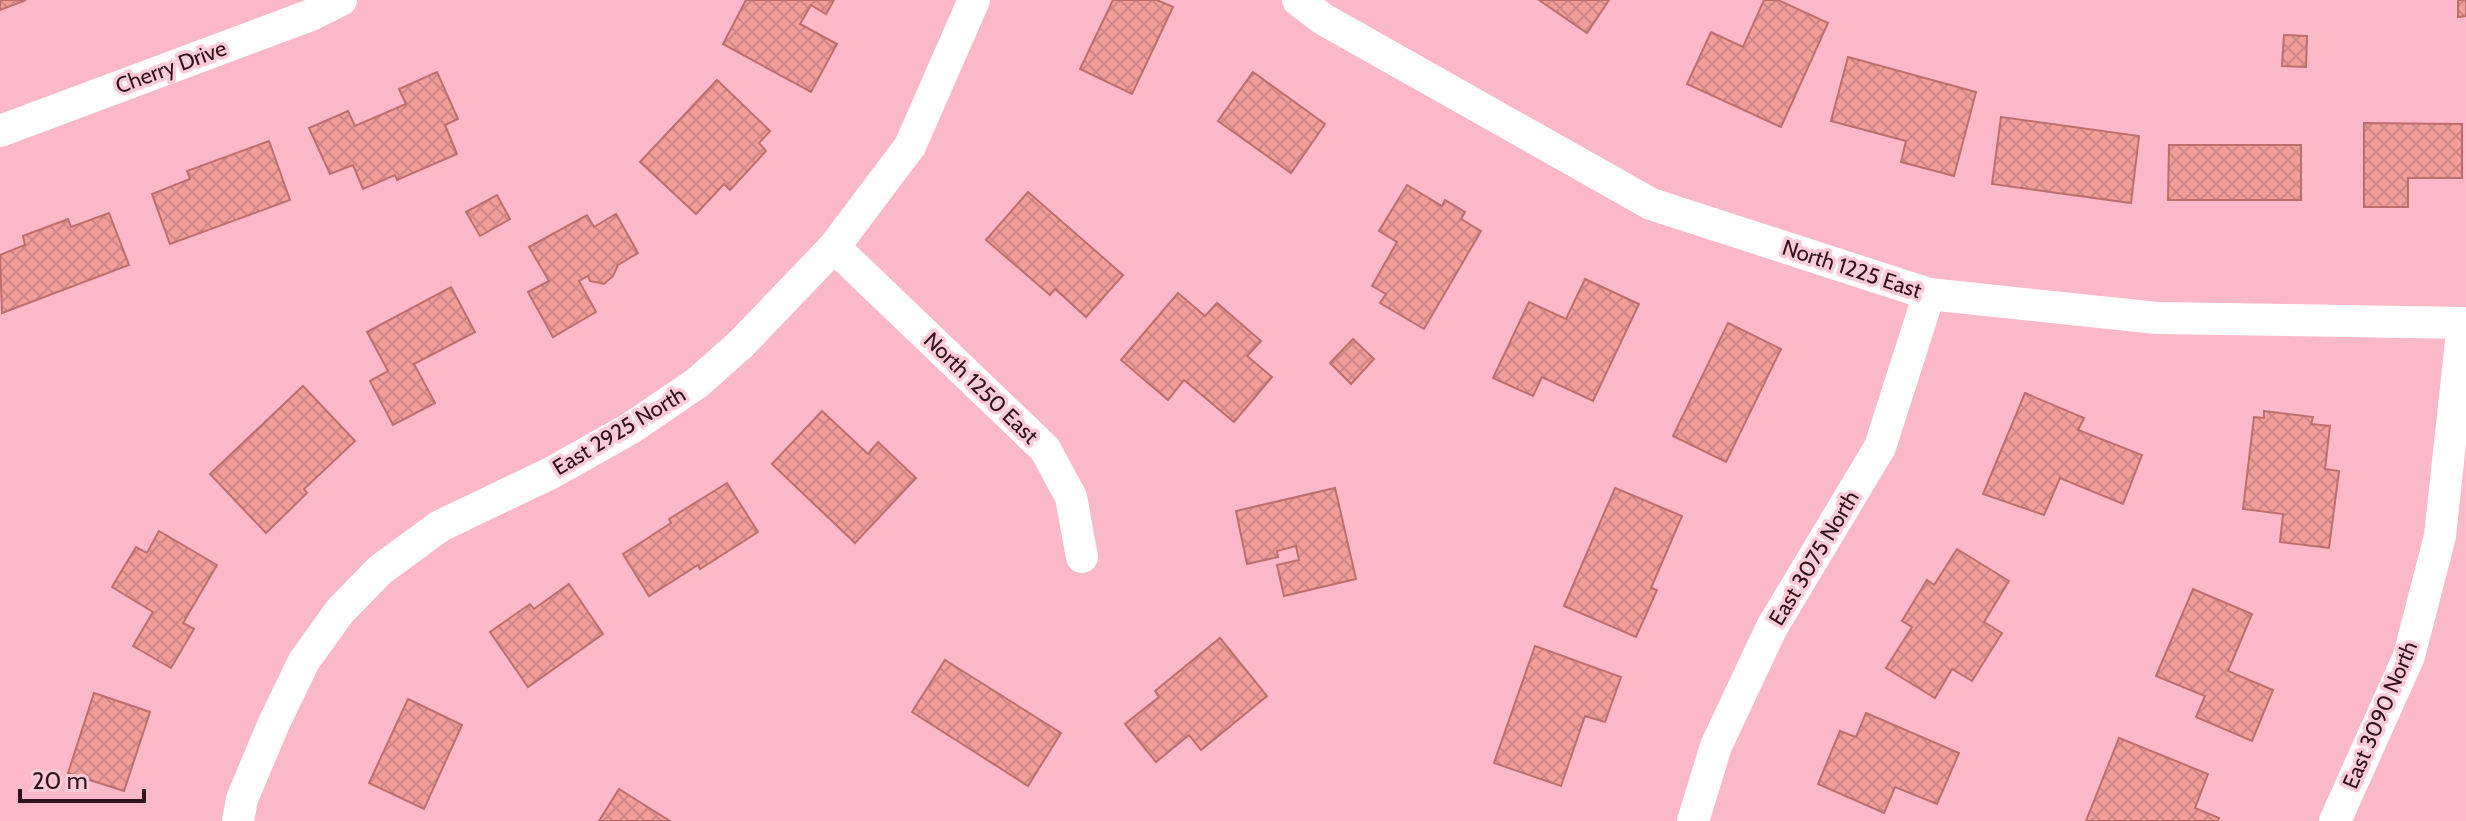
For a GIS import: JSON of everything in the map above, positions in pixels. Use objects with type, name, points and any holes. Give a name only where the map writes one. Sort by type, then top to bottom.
[{"type":"street","name":"Cherry Drive","points":[[0,131],[311,15],[341,0]]},
{"type":"street","name":"East 2925 North","points":[[238,821],[247,787],[304,661],[340,611],[380,570],[440,526],[551,473],[631,428],[697,383],[741,344],[834,247],[910,146],[974,0]]},
{"type":"street","name":"North 1225 East","points":[[1298,0],[1323,19],[1651,204],[1929,294],[2157,318],[2465,323]]},
{"type":"street","name":"North 1250 East","points":[[834,247],[1045,449],[1071,497],[1082,557]]},
{"type":"street","name":"East 3075 North","points":[[1693,821],[1716,746],[1772,627],[1880,447],[1929,294]]},
{"type":"street","name":"East 3090 North","points":[[2335,821],[2409,656],[2440,536],[2465,323]]},
{"type":"building","points":[[0,0],[26,0],[0,10]]},
{"type":"building","points":[[746,0],[834,0],[826,14],[811,5],[800,24],[837,44],[811,92],[723,44]]},
{"type":"building","points":[[1113,0],[1157,0],[1173,7],[1132,94],[1080,69]]},
{"type":"building","points":[[1539,0],[1609,0],[1587,33]]},
{"type":"building","points":[[1764,0],[1778,0],[1828,23],[1781,127],[1687,84],[1711,32],[1743,47]]},
{"type":"building","points":[[2458,0],[2466,0],[2466,16],[2458,17]]},
{"type":"building","points":[[2284,35],[2307,36],[2306,67],[2282,66]]},
{"type":"building","points":[[1848,57],[1976,92],[1954,176],[1901,162],[1906,141],[1831,121]]},
{"type":"building","points":[[437,72],[458,119],[445,125],[457,154],[397,180],[395,175],[363,189],[353,165],[330,174],[309,128],[348,111],[355,126],[406,104],[399,89]]},
{"type":"building","points":[[1253,72],[1325,124],[1291,173],[1218,121]]},
{"type":"building","points":[[717,80],[770,131],[759,143],[766,151],[730,190],[724,184],[696,214],[640,162]]},
{"type":"building","points":[[2001,117],[2139,136],[2131,203],[1992,184]]},
{"type":"building","points":[[2364,123],[2462,124],[2462,178],[2408,178],[2408,207],[2364,207]]},
{"type":"building","points":[[269,141],[290,200],[170,244],[152,194],[190,179],[187,171]]},
{"type":"building","points":[[2169,145],[2301,145],[2301,200],[2168,200]]},
{"type":"building","points":[[1407,185],[1442,206],[1445,200],[1465,212],[1461,219],[1481,231],[1424,329],[1380,303],[1386,294],[1372,286],[1397,242],[1379,231]]},
{"type":"building","points":[[1028,192],[1123,275],[1086,317],[1055,289],[1050,295],[986,240]]},
{"type":"building","points":[[497,195],[510,219],[480,236],[466,212]]},
{"type":"building","points":[[109,213],[129,265],[2,313],[0,255],[25,245],[23,236],[68,219],[71,227]]},
{"type":"building","points":[[616,214],[638,253],[618,265],[613,276],[604,284],[590,281],[588,276],[579,281],[596,312],[553,337],[528,292],[549,281],[529,247],[587,215],[594,227]]},
{"type":"building","points":[[1585,279],[1639,304],[1593,401],[1542,377],[1533,396],[1493,378],[1529,302],[1566,319]]},
{"type":"building","points":[[451,287],[475,332],[414,364],[435,403],[393,425],[370,381],[388,371],[367,332]]},
{"type":"building","points":[[1178,293],[1205,316],[1217,303],[1261,341],[1247,356],[1272,377],[1234,422],[1184,380],[1168,400],[1121,360]]},
{"type":"building","points":[[1728,323],[1781,349],[1726,462],[1673,436]]},
{"type":"building","points":[[1353,339],[1374,359],[1351,384],[1330,363]]},
{"type":"building","points":[[303,386],[355,441],[304,489],[307,493],[266,533],[210,474]]},
{"type":"building","points":[[2025,393],[2084,418],[2078,430],[2142,455],[2123,504],[2060,478],[2044,515],[1983,494]]},
{"type":"building","points":[[822,411],[868,454],[878,442],[916,478],[855,543],[772,464]]},
{"type":"building","points":[[2264,411],[2313,417],[2311,424],[2330,426],[2325,469],[2339,471],[2329,548],[2280,542],[2283,514],[2243,509],[2254,417],[2264,418]]},
{"type":"building","points":[[727,483],[758,532],[700,569],[698,565],[649,596],[623,554],[671,523],[669,519]]},
{"type":"building","points":[[1335,488],[1356,579],[1284,596],[1277,565],[1299,560],[1296,546],[1277,551],[1278,557],[1247,564],[1236,511]]},
{"type":"building","points":[[1615,488],[1682,516],[1651,588],[1657,590],[1636,637],[1564,606]]},
{"type":"building","points":[[159,531],[217,565],[183,623],[194,629],[171,668],[133,646],[153,612],[112,587],[136,547],[147,553]]},
{"type":"building","points":[[1957,549],[2009,581],[1984,622],[2002,633],[1972,681],[1952,669],[1935,698],[1886,668],[1912,627],[1902,621],[1927,580],[1934,585]]},
{"type":"building","points":[[569,584],[603,634],[528,687],[490,632],[530,604],[534,609]]},
{"type":"building","points":[[2193,589],[2252,614],[2228,671],[2273,690],[2252,741],[2196,717],[2205,696],[2156,676]]},
{"type":"building","points":[[1220,638],[1267,696],[1201,750],[1189,735],[1156,762],[1125,724],[1159,697],[1155,691]]},
{"type":"building","points":[[1535,646],[1621,677],[1605,722],[1585,716],[1561,786],[1494,763]]},
{"type":"building","points":[[945,660],[1061,733],[1028,786],[912,712]]},
{"type":"building","points":[[94,693],[150,712],[124,791],[68,773]]},
{"type":"building","points":[[408,699],[462,725],[424,809],[369,783]]},
{"type":"building","points":[[1866,713],[1959,753],[1937,804],[1895,787],[1884,813],[1818,784],[1840,731],[1856,737]]},
{"type":"building","points":[[2119,738],[2208,774],[2195,808],[2219,818],[2218,821],[2086,821]]},
{"type":"building","points":[[619,789],[670,821],[599,821]]}]
